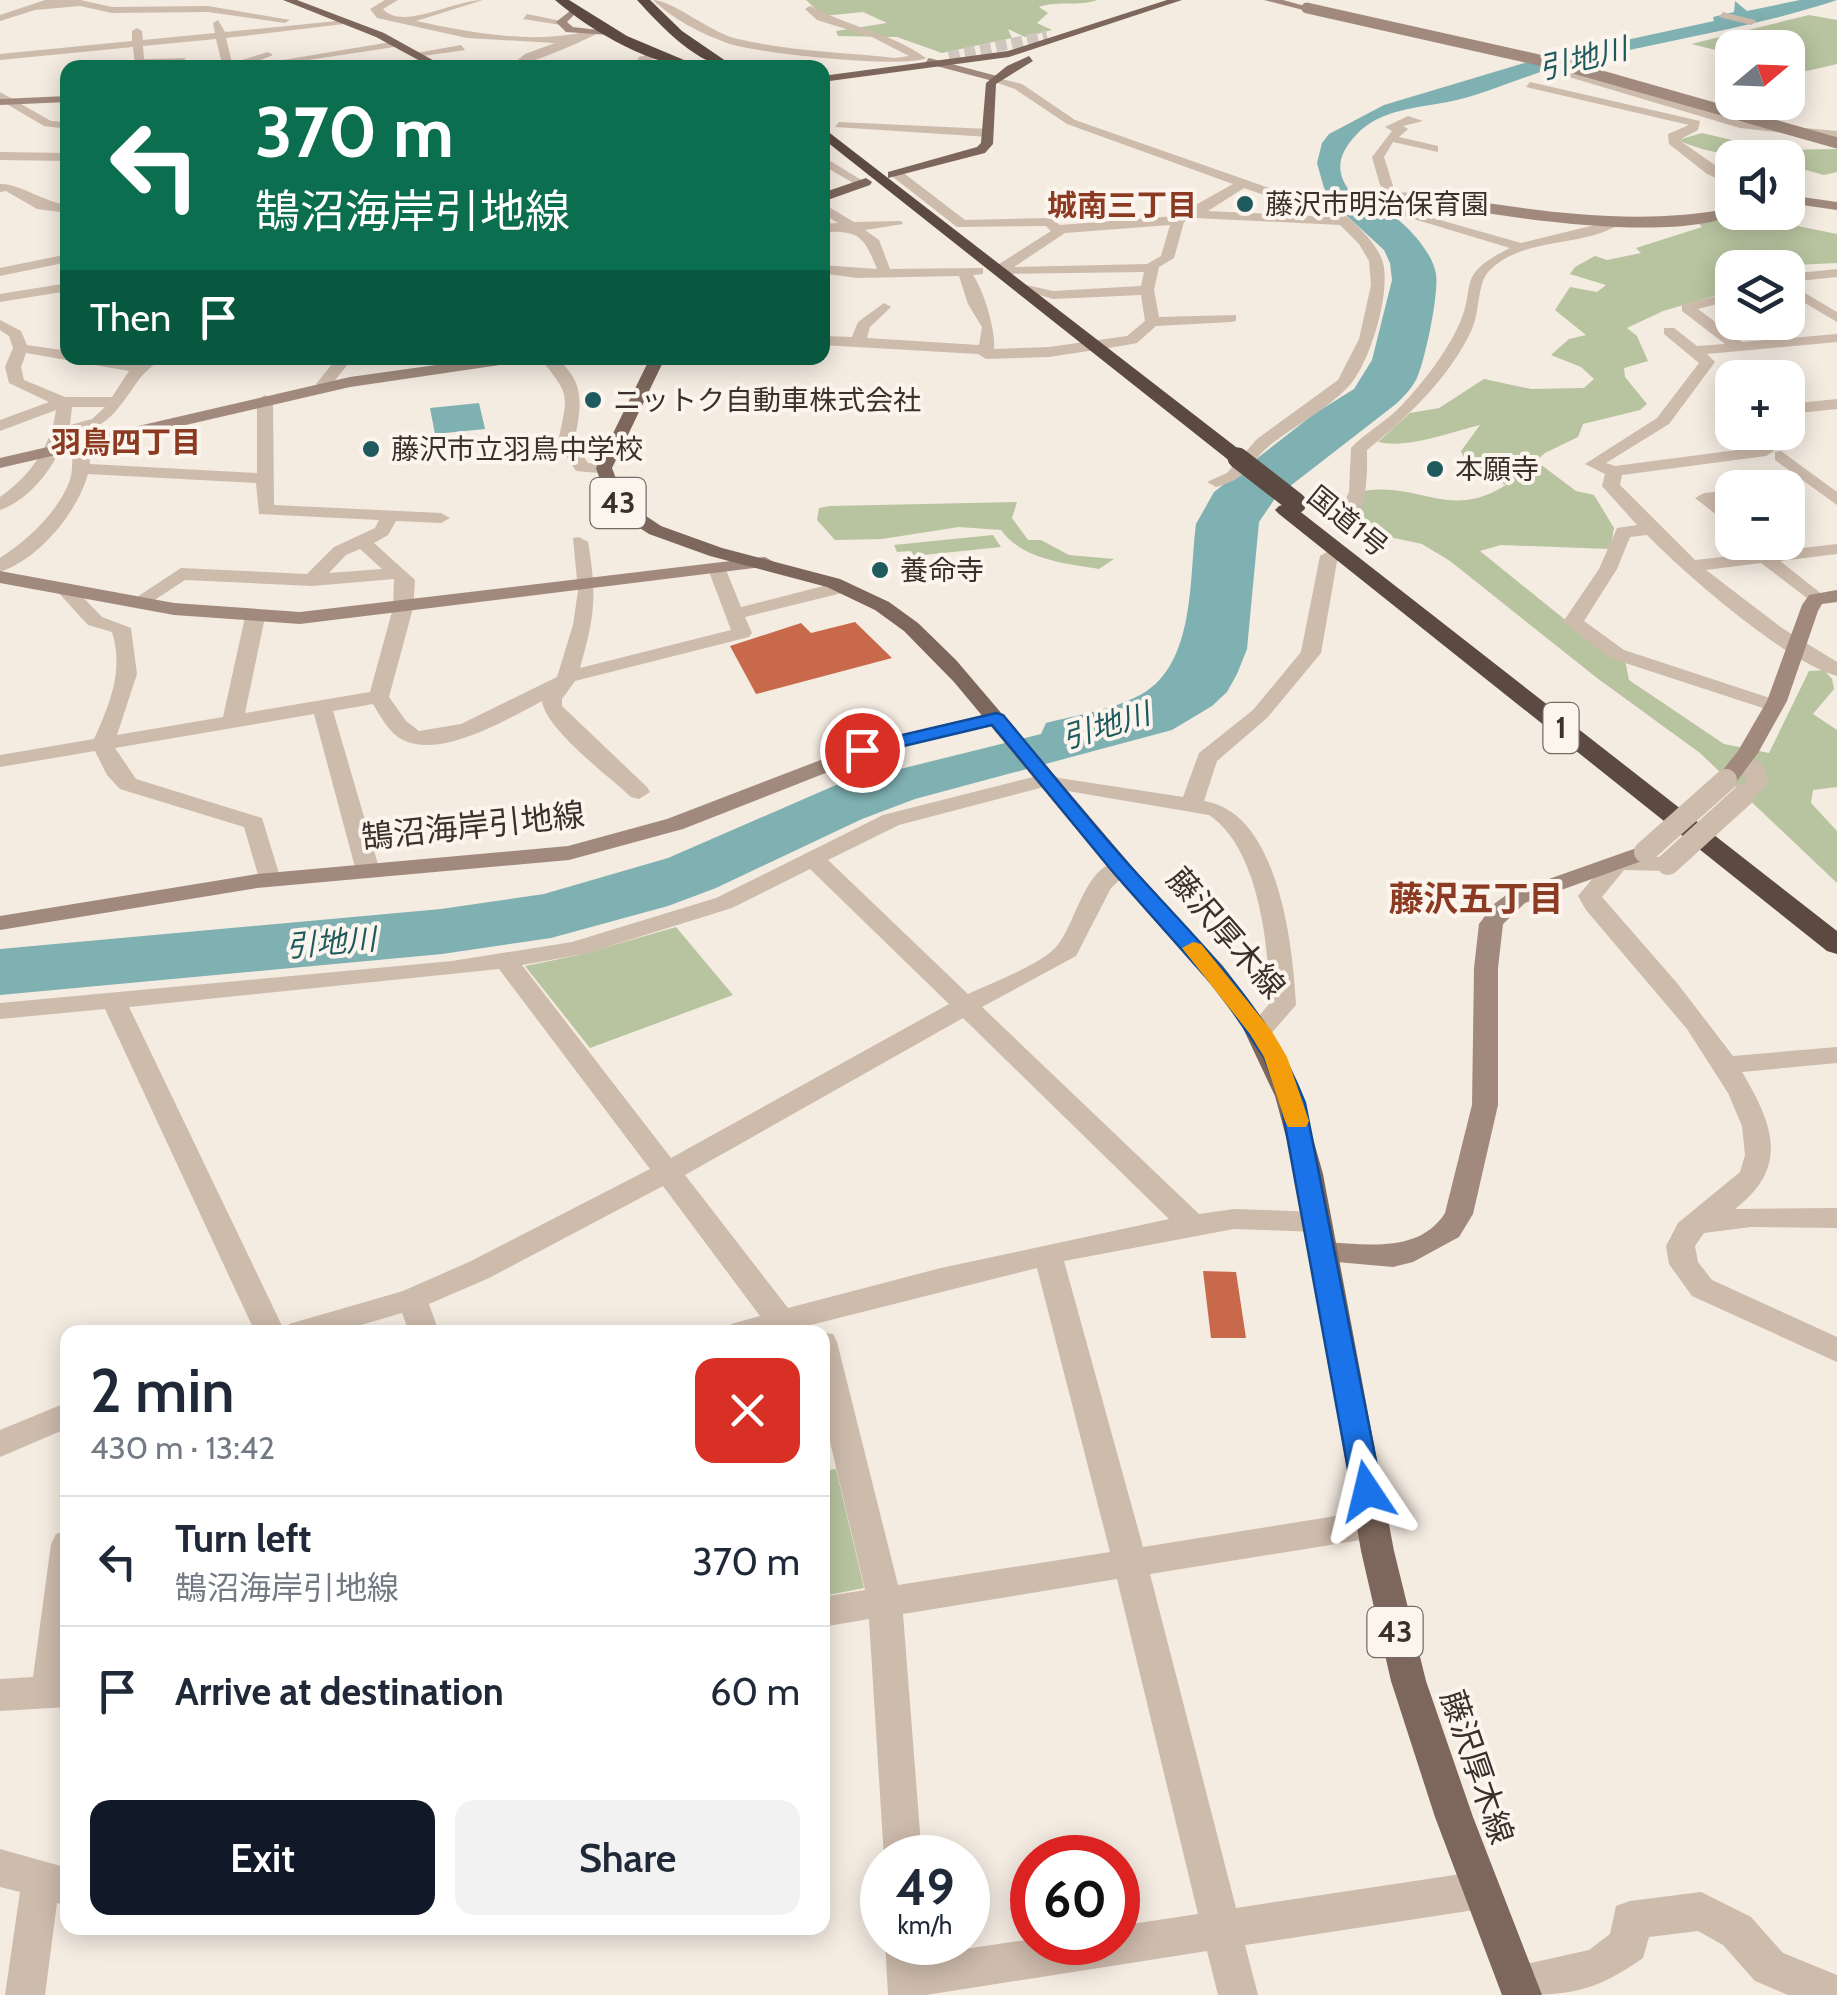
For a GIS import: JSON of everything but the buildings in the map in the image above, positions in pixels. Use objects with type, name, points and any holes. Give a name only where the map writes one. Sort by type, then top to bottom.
[{"type":"highway","points":[[562,0],[593,6]]},
{"type":"highway","points":[[643,0],[678,34],[718,60]]},
{"type":"highway","points":[[568,12],[593,6]]},
{"type":"highway","points":[[593,6],[602,32],[673,60]]},
{"type":"highway","name":"国道1号","points":[[831,128],[1090,347],[1837,945]]},
{"type":"highway","name":"国道1号","points":[[830,148],[1026,289],[1090,347]]},
{"type":"highway","name":"国道1号","points":[[1291,507],[1837,926]]},
{"type":"main road","points":[[288,0],[427,60]]},
{"type":"main road","points":[[1047,36],[1162,0]]},
{"type":"main road","points":[[830,76],[1022,51],[1176,0]]},
{"type":"main road","points":[[894,175],[975,154],[987,144],[986,101],[993,78],[1082,31]]},
{"type":"main road","points":[[830,75],[925,59]]},
{"type":"main road","points":[[830,195],[864,183]]},
{"type":"main road","name":"43","points":[[604,470],[655,365]]},
{"type":"main road","name":"藤沢厚木線","points":[[604,470],[622,508],[650,527],[694,546],[765,562],[843,587],[898,616],[945,660],[1003,726],[1120,868],[1218,975],[1260,1030],[1276,1057],[1293,1103],[1373,1524],[1419,1722],[1520,1989]]},
{"type":"street","points":[[173,10],[184,0]]},
{"type":"street","points":[[365,4],[378,6],[393,0]]},
{"type":"street","points":[[402,21],[478,0]]},
{"type":"street","points":[[658,0],[733,42],[895,61],[947,61],[1026,87],[1071,122],[1241,184],[1289,196],[1411,196],[1612,225],[1660,226],[1715,216]]},
{"type":"street","points":[[1269,0],[1570,67],[1837,143]]},
{"type":"street","points":[[54,19],[55,3]]},
{"type":"street","points":[[3,18],[28,5],[55,3],[136,10],[217,5],[323,28]]},
{"type":"street","points":[[94,5],[95,19]]},
{"type":"street","points":[[217,5],[226,60]]},
{"type":"street","points":[[378,6],[375,8],[383,13],[381,16],[453,32],[572,41]]},
{"type":"street","points":[[420,7],[414,11],[478,24],[453,32]]},
{"type":"street","points":[[670,10],[685,7]]},
{"type":"street","points":[[319,14],[348,8]]},
{"type":"street","points":[[810,9],[822,18],[876,35],[925,59]]},
{"type":"street","points":[[136,10],[139,60]]},
{"type":"street","points":[[173,10],[181,60]]},
{"type":"street","points":[[527,16],[568,12],[570,30],[602,32]]},
{"type":"street","points":[[1722,14],[1751,22]]},
{"type":"street","points":[[259,17],[267,56]]},
{"type":"street","points":[[3,18],[11,22],[6,59],[347,23]]},
{"type":"street","points":[[323,28],[310,37],[338,49]]},
{"type":"street","points":[[523,60],[602,32]]},
{"type":"street","points":[[52,66],[54,33]]},
{"type":"street","points":[[95,34],[96,60]]},
{"type":"street","points":[[254,60],[397,44]]},
{"type":"street","points":[[416,54],[462,48]]},
{"type":"street","points":[[291,60],[338,49]]},
{"type":"street","points":[[643,60],[658,55]]},
{"type":"street","points":[[267,56],[277,60]]},
{"type":"street","points":[[1563,72],[1740,125],[1837,135]]},
{"type":"street","points":[[1530,85],[1696,123],[1694,128],[1672,136],[1673,141],[1715,173]]},
{"type":"street","points":[[4,99],[60,99]]},
{"type":"street","points":[[4,99],[48,124],[60,125]]},
{"type":"street","points":[[1386,199],[1378,156],[1402,129],[1390,127],[1408,119],[1417,121]]},
{"type":"street","points":[[831,128],[988,133]]},
{"type":"street","points":[[1390,138],[1434,149]]},
{"type":"street","points":[[0,156],[60,156]]},
{"type":"street","points":[[830,164],[842,175]]},
{"type":"street","points":[[830,176],[842,175],[864,183]]},
{"type":"street","points":[[894,175],[962,224],[1050,222],[1058,232]]},
{"type":"street","points":[[997,270],[1058,232],[1178,220],[1241,184]]},
{"type":"street","points":[[0,188],[8,186],[42,206],[60,208]]},
{"type":"street","points":[[1216,482],[1232,477],[1263,442],[1348,376],[1366,339],[1379,274],[1376,261],[1364,242],[1319,197]]},
{"type":"street","points":[[1386,199],[1520,247]]},
{"type":"street","points":[[1805,201],[1837,206]]},
{"type":"street","points":[[830,213],[872,240],[885,273]]},
{"type":"street","points":[[1194,214],[1340,220]]},
{"type":"street","points":[[830,270],[885,273],[1153,268],[1167,258],[1178,220]]},
{"type":"street","points":[[830,227],[896,224]]},
{"type":"street","points":[[986,224],[1024,254]]},
{"type":"street","points":[[1342,526],[1358,492],[1358,448],[1404,412],[1468,328],[1479,272],[1494,259],[1520,247],[1612,225]]},
{"type":"street","points":[[0,272],[60,260]]},
{"type":"street","points":[[1152,322],[1147,290],[1153,268]]},
{"type":"street","points":[[964,272],[972,284],[975,304],[989,327],[986,354],[1090,347],[1132,340],[1152,322],[1232,318]]},
{"type":"street","points":[[1805,277],[1834,275]]},
{"type":"street","points":[[0,298],[60,288]]},
{"type":"street","points":[[1026,289],[1064,295],[1147,290]]},
{"type":"street","points":[[1047,306],[1050,300],[1064,295]]},
{"type":"street","points":[[1805,297],[1837,318]]},
{"type":"street","points":[[1715,301],[1687,308],[1715,329]]},
{"type":"street","points":[[858,342],[863,326],[884,307]]},
{"type":"street","points":[[0,324],[16,334],[20,353],[12,367],[17,383],[66,384],[119,402]]},
{"type":"street","points":[[1669,331],[1707,362],[1667,417],[1592,464],[1614,470],[1766,452],[1764,450]]},
{"type":"street","points":[[1695,351],[1837,338]]},
{"type":"street","points":[[830,340],[986,350]]},
{"type":"street","points":[[1730,340],[1739,347]]},
{"type":"street","points":[[0,359],[20,353],[60,356]]},
{"type":"street","points":[[120,365],[138,368]]},
{"type":"street","points":[[61,431],[78,431],[108,416],[142,365]]},
{"type":"street","points":[[327,387],[324,384],[337,365]]},
{"type":"street","points":[[0,463],[266,400],[404,371],[455,365]]},
{"type":"street","points":[[555,365],[566,374],[574,390],[566,443],[582,466],[604,470]]},
{"type":"street","points":[[0,426],[66,384]]},
{"type":"street","points":[[0,505],[20,491],[52,451],[61,431],[66,384]]},
{"type":"street","points":[[266,400],[266,510],[440,518]]},
{"type":"street","points":[[1805,407],[1837,404]]},
{"type":"street","points":[[0,566],[44,536],[65,504],[81,468],[80,444]]},
{"type":"street","points":[[1781,456],[1837,500]]},
{"type":"street","points":[[81,468],[268,479]]},
{"type":"street","points":[[1614,470],[1611,486],[1691,566],[1799,648],[1837,670]]},
{"type":"street","points":[[1805,488],[1820,486]]},
{"type":"street","points":[[0,487],[20,491]]},
{"type":"street","points":[[1715,497],[1704,498],[1715,507]]},
{"type":"street","points":[[312,580],[340,551],[382,531],[389,518]]},
{"type":"street","points":[[1652,528],[1623,532],[1608,568],[1572,622],[1617,654],[1772,705]]},
{"type":"street","points":[[362,542],[406,580],[404,608],[379,697]]},
{"type":"street","points":[[579,542],[586,585],[584,625],[552,707],[638,792]]},
{"type":"street","points":[[1805,550],[1837,549]]},
{"type":"street","points":[[1192,805],[1207,758],[1260,714],[1311,653],[1329,556]]},
{"type":"street","points":[[1691,566],[1722,560]]},
{"type":"street","points":[[828,1325],[1048,1254],[1193,1224],[1234,1219],[1393,1256],[1431,1244],[1449,1230],[1458,1214],[1485,1105],[1486,968],[1491,924],[1517,898],[1638,861],[1743,762],[1799,648],[1801,632],[1827,598],[1775,560]]},
{"type":"street","points":[[0,577],[138,603],[256,617],[300,618],[765,562]]},
{"type":"street","points":[[379,697],[397,723],[411,736],[422,738],[484,724],[566,679],[742,632],[718,569]]},
{"type":"street","points":[[138,603],[182,574],[312,580],[397,573]]},
{"type":"street","points":[[734,614],[843,587]]},
{"type":"street","points":[[65,590],[95,622],[121,628],[130,654],[123,693],[102,744],[118,775],[128,784],[254,823],[269,880]]},
{"type":"street","points":[[234,721],[256,617]]},
{"type":"street","points":[[0,760],[379,697]]},
{"type":"street","points":[[322,706],[368,872]]},
{"type":"street","name":"鵠沼海岸引地線","points":[[0,923],[269,880],[570,852],[675,824],[872,747],[1003,726]]},
{"type":"street","points":[[1752,764],[1758,782],[1745,794],[1590,896],[1644,959],[1751,1106],[1760,1157],[1754,1178],[1734,1197],[1689,1224],[1682,1240],[1681,1259],[1688,1274],[1702,1288],[1837,1350]]},
{"type":"street","points":[[0,1011],[507,962],[593,944],[705,909],[772,882],[891,820],[1048,778],[1192,805],[1229,816],[1256,865],[1281,952],[1283,1005],[1260,1030]]},
{"type":"street","points":[[813,859],[1193,1224]]},
{"type":"street","points":[[324,1325],[412,1299],[479,1270],[668,1172],[1067,951],[1101,884],[1120,868]]},
{"type":"street","points":[[507,962],[782,1320]]},
{"type":"street","points":[[113,1000],[267,1325]]},
{"type":"street","points":[[1725,1066],[1766,1060],[1797,1063],[1837,1054]]},
{"type":"street","points":[[1689,1224],[1752,1218],[1837,1218]]},
{"type":"street","points":[[1048,1254],[1238,1995]]},
{"type":"street","points":[[412,1299],[421,1325]]},
{"type":"street","points":[[765,1325],[782,1320],[805,1325]]},
{"type":"street","points":[[830,1374],[885,1601],[901,1835]]},
{"type":"street","points":[[0,1444],[60,1418]]},
{"type":"street","points":[[830,1611],[1373,1524]]},
{"type":"street","points":[[0,1695],[58,1692],[60,1662]]},
{"type":"street","points":[[0,1868],[54,1883],[25,1995]]},
{"type":"street","points":[[906,1972],[1482,1890]]},
{"type":"street","points":[[1520,1989],[1598,1968],[1629,1944],[1630,1920],[1701,1911],[1737,1931],[1770,1966],[1836,1995]]},
{"type":"green space","points":[[806,0],[1097,0],[1039,7],[1048,13],[1037,23],[1052,30],[1025,37],[1008,29],[1012,38],[942,53],[897,37],[838,36],[836,31],[887,23],[863,12],[823,16]]},
{"type":"green space","points":[[1809,15],[1837,20],[1837,64],[1805,70],[1805,30],[1748,30]]},
{"type":"green space","points":[[1715,38],[1715,50],[1691,44]]},
{"type":"green space","points":[[1702,133],[1732,140],[1715,140],[1715,151],[1678,140]]},
{"type":"green space","points":[[1837,149],[1837,172],[1824,175],[1805,170],[1805,150]]},
{"type":"green space","points":[[1715,221],[1715,230],[1805,228],[1837,234],[1837,263],[1805,265],[1805,250],[1715,250],[1715,296],[1663,311],[1627,328],[1637,336],[1648,361],[1624,368],[1625,377],[1647,404],[1640,410],[1583,424],[1578,437],[1536,461],[1576,491],[1594,495],[1614,528],[1610,549],[1501,545],[1480,551],[1605,652],[1625,660],[1629,680],[1724,744],[1769,753],[1809,671],[1824,670],[1834,689],[1813,714],[1837,730],[1837,787],[1813,790],[1811,803],[1837,831],[1837,883],[1700,753],[1597,678],[1450,561],[1422,544],[1352,529],[1364,491],[1402,491],[1468,500],[1506,485],[1467,464],[1461,451],[1480,425],[1416,442],[1378,442],[1410,413],[1439,408],[1484,379],[1531,389],[1584,388],[1594,379],[1581,367],[1551,355],[1569,339],[1586,335],[1555,310],[1570,287],[1597,292],[1606,285],[1570,274],[1595,256],[1607,260],[1641,253],[1636,248],[1702,227],[1699,224]]},
{"type":"green space","points":[[1017,502],[1012,518],[1028,540],[1041,540],[1069,555],[1114,559],[1099,569],[1058,562],[1021,548],[1001,530],[959,527],[882,539],[835,540],[817,520],[819,508],[830,506]]},
{"type":"green space","points":[[993,535],[1001,547],[914,556],[911,551],[897,552],[894,545]]},
{"type":"green space","points":[[676,927],[733,995],[590,1048],[525,966],[579,955]]},
{"type":"green space","points":[[836,1469],[864,1588],[830,1595],[830,1470]]},
{"type":"water","name":"引地川","points":[[1800,0],[1837,0],[1564,65],[1463,99],[1400,111],[1377,119],[1351,141],[1342,156],[1340,170],[1351,193],[1376,204],[1403,224],[1425,249],[1436,274],[1420,371],[1396,404],[1276,497],[1259,522],[1247,649],[1237,674],[1227,692],[1212,706],[1172,730],[915,799],[862,819],[716,888],[668,906],[551,938],[442,954],[0,995],[0,949],[441,909],[544,894],[668,858],[836,785],[1041,734],[1046,723],[1107,708],[1142,694],[1160,680],[1181,641],[1196,524],[1214,492],[1314,414],[1354,389],[1372,360],[1392,280],[1390,263],[1384,250],[1334,204],[1324,188],[1317,163],[1322,143],[1329,134],[1384,105],[1534,60],[1714,21],[1713,17],[1734,12],[1735,1],[1747,11]]},
{"type":"water","points":[[479,403],[485,429],[435,434],[430,408]]},
{"type":"tunnel","points":[[949,57],[1047,36]]},
{"type":"slow traffic","points":[[1193,948],[1260,1030],[1276,1057],[1297,1121]]},
{"type":"place","name":"藤沢市明治保育園","points":[[1245,204]]},
{"type":"place","name":"ニットク自動車株式会社","points":[[593,400]]},
{"type":"place","name":"藤沢市立羽鳥中学校","points":[[371,449]]},
{"type":"place","name":"本願寺","points":[[1435,469]]},
{"type":"place","name":"養命寺","points":[[880,570]]},
{"type":"district","name":"城南三丁目","points":[[1122,206]]},
{"type":"district","name":"羽鳥四丁目","points":[[126,443]]},
{"type":"district","name":"藤沢五丁目","points":[[1476,899]]},
{"type":"route","points":[[862,750],[996,718],[1260,1030],[1276,1057],[1293,1103],[1367,1491]]}]
